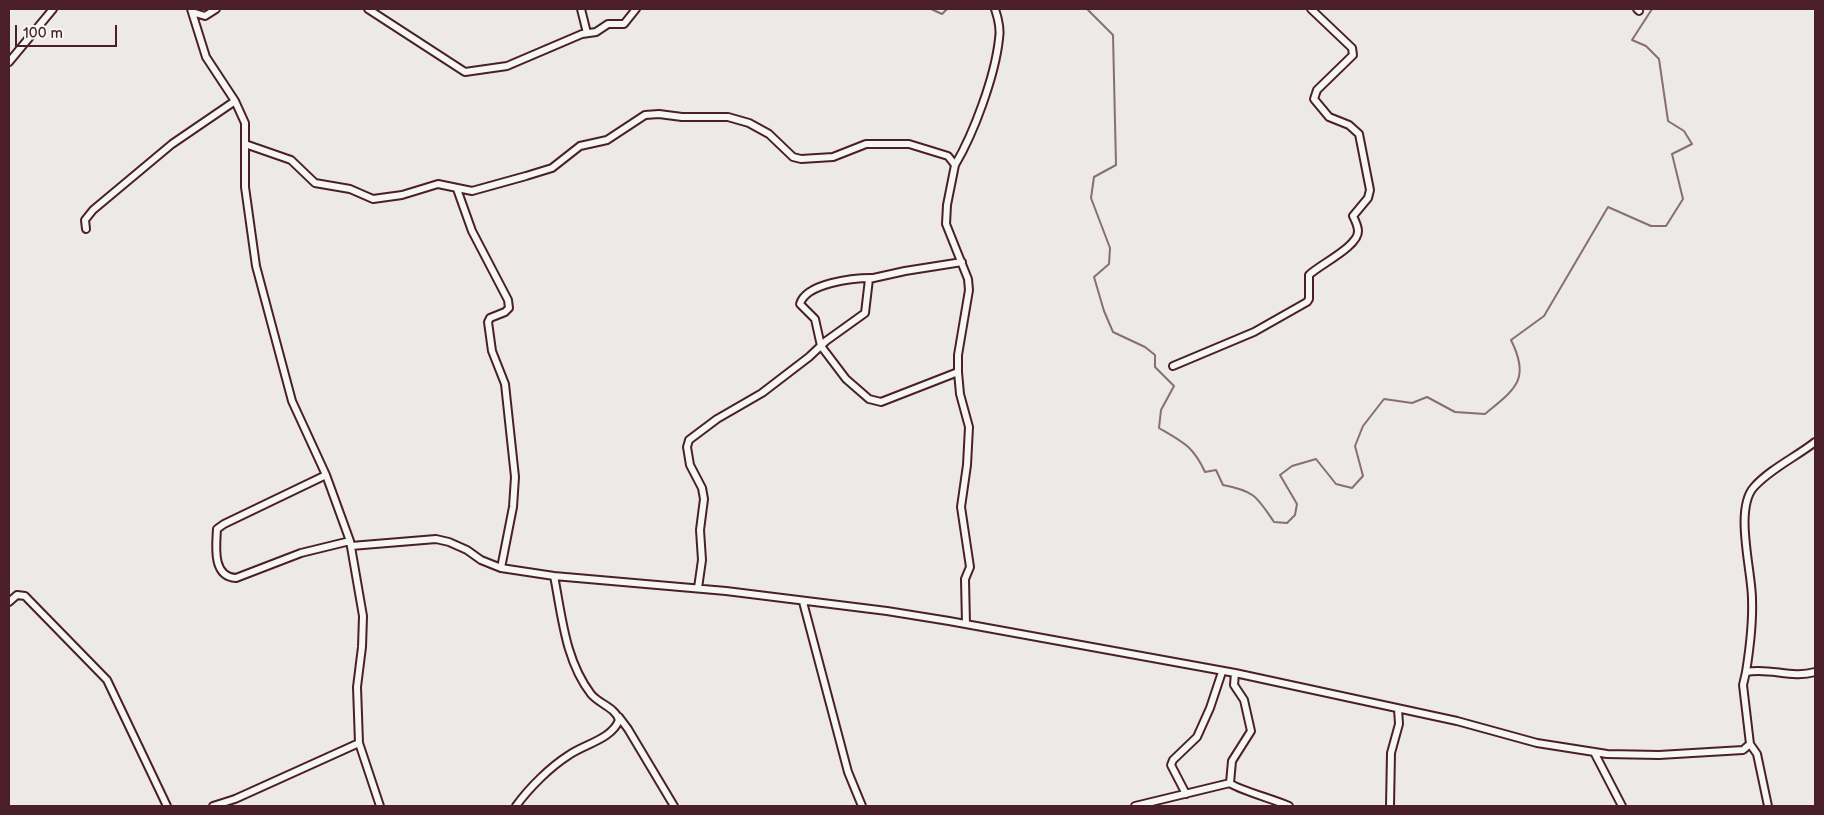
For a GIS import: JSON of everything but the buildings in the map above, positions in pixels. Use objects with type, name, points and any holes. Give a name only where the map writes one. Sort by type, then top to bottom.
[{"type":"street","points":[[9,62],[53,9]]},
{"type":"street","points":[[192,10],[205,16],[216,9]]},
{"type":"street","points":[[368,9],[465,72],[507,66],[538,51],[587,33],[596,32],[608,24],[624,24],[636,9]]},
{"type":"street","points":[[581,9],[587,33]]},
{"type":"street","points":[[966,624],[964,579],[970,567],[961,507],[967,465],[969,427],[960,394],[958,355],[970,290],[962,262],[946,224],[955,165],[965,148],[989,82],[1000,38],[999,22],[995,9]]},
{"type":"street","points":[[1173,366],[1254,332],[1307,302],[1309,299],[1309,275],[1316,267],[1340,253],[1357,236],[1358,231],[1353,216],[1368,198],[1370,190],[1362,142],[1354,128],[1329,117],[1314,99],[1317,90],[1353,55],[1352,48],[1311,9]]},
{"type":"street","points":[[192,10],[206,57],[236,100],[245,123],[245,186],[256,266],[292,401],[326,475],[350,543],[363,616],[362,646],[357,687],[359,743],[380,806]]},
{"type":"street","points":[[86,229],[85,220],[93,210],[172,144],[236,100]]},
{"type":"street","points":[[245,144],[291,160],[315,183],[350,189],[373,199],[402,195],[438,184],[472,191],[552,168],[580,146],[607,140],[645,115],[659,114],[682,117],[728,117],[749,123],[769,134],[793,157],[800,159],[833,157],[866,144],[908,144],[948,156],[955,165]]},
{"type":"street","points":[[457,189],[472,231],[508,300],[509,308],[505,312],[490,318],[488,322],[492,351],[505,384],[515,477],[513,507],[501,568]]},
{"type":"street","points":[[958,372],[910,389],[889,400],[875,401],[846,379],[821,346],[815,319],[800,302],[806,295],[824,285],[854,278],[872,278],[962,262]]},
{"type":"street","points":[[698,588],[702,560],[700,517],[704,499],[702,488],[690,465],[687,448],[689,440],[718,419],[762,393],[865,314],[868,300],[868,282],[872,278]]},
{"type":"street","points":[[1768,806],[1758,754],[1750,744],[1743,685],[1752,634],[1752,598],[1745,516],[1748,496],[1758,484],[1815,442]]},
{"type":"street","points":[[326,475],[217,529],[216,555],[219,566],[226,576],[236,578],[301,553],[350,543],[436,539],[449,542],[467,550],[481,560],[501,568],[554,576],[666,587],[698,588],[887,611],[966,624],[1235,673],[1457,721],[1537,743],[1594,752],[1659,755],[1735,751],[1743,750],[1750,744]]},
{"type":"street","points":[[554,576],[569,651],[592,694],[619,717],[628,729],[674,806]]},
{"type":"street","points":[[9,602],[17,595],[25,596],[107,680],[167,806]]},
{"type":"street","points":[[803,602],[848,772],[862,806]]},
{"type":"street","points":[[1746,672],[1767,670],[1785,675],[1815,672]]},
{"type":"street","points":[[1186,794],[1172,765],[1173,760],[1197,737],[1210,708],[1222,672]]},
{"type":"street","points":[[1230,783],[1232,761],[1251,732],[1244,700],[1234,685],[1235,673]]},
{"type":"street","points":[[1390,806],[1391,753],[1399,724],[1398,709]]},
{"type":"street","points":[[516,806],[570,754],[609,732],[618,723],[619,717]]},
{"type":"street","points":[[212,806],[235,799],[359,743]]},
{"type":"street","points":[[1594,752],[1622,806]]},
{"type":"street","points":[[1135,806],[1230,783],[1238,788],[1275,799],[1289,806]]},
{"type":"waterway","points":[[931,9],[942,14],[947,9]]},
{"type":"waterway","points":[[1087,9],[1113,35],[1116,165],[1094,177],[1091,198],[1110,248],[1109,264],[1094,277],[1104,311],[1113,332],[1145,347],[1155,355],[1155,367],[1174,386],[1161,410],[1159,428],[1192,450],[1205,472],[1216,470],[1223,485],[1249,493],[1259,501],[1274,522],[1287,523],[1295,515],[1297,504],[1280,475],[1292,466],[1316,459],[1336,484],[1352,488],[1363,476],[1355,446],[1363,426],[1384,399],[1412,403],[1427,397],[1455,412],[1485,414],[1505,398],[1517,383],[1520,365],[1511,340],[1544,316],[1608,207],[1651,226],[1666,226],[1683,199],[1672,154],[1692,144],[1684,131],[1668,121],[1659,59],[1646,46],[1632,40],[1652,9]]}]
